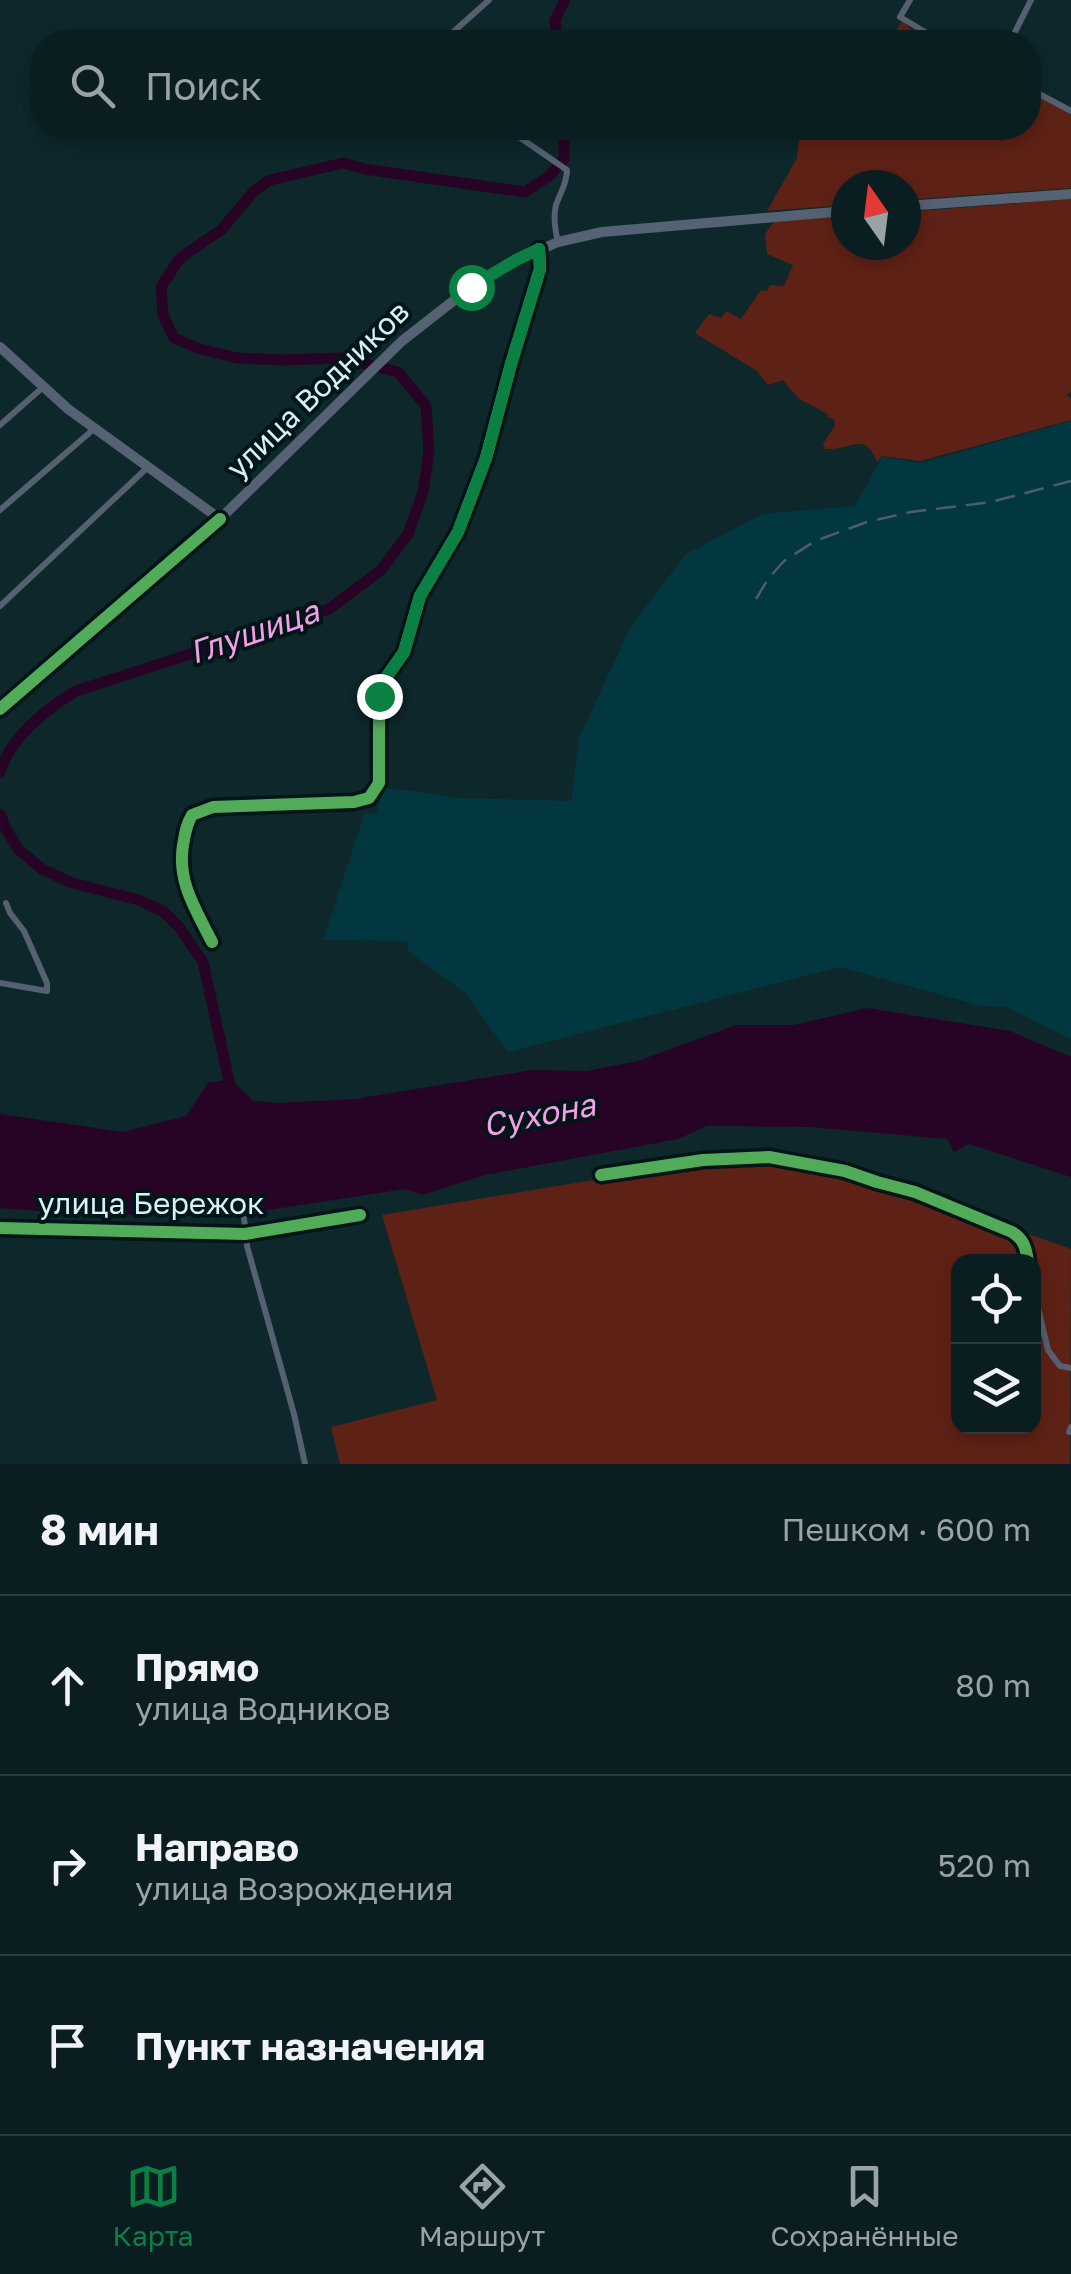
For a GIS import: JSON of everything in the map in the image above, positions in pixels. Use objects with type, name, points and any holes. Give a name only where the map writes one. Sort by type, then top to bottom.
[{"type":"main road","points":[[921,205],[1071,194]]},
{"type":"main road","name":"улица Водников","points":[[220,519],[402,341],[471,287],[516,260],[558,242],[613,231],[831,212]]},
{"type":"main road","points":[[0,347],[42,388],[220,519]]},
{"type":"street","points":[[456,30],[490,0]]},
{"type":"street","points":[[910,0],[900,17],[922,30]]},
{"type":"street","points":[[1016,30],[1031,0]]},
{"type":"street","points":[[1041,95],[1071,111]]},
{"type":"street","points":[[523,140],[567,170],[567,180],[555,208],[558,242]]},
{"type":"street","points":[[212,942],[188,897],[180,869],[185,831],[192,815],[213,807],[354,802],[369,798],[376,790],[380,772],[379,696],[385,679],[404,652],[420,596],[458,532],[486,458],[540,269],[539,249]]},
{"type":"street","points":[[0,424],[42,388]]},
{"type":"street","points":[[0,510],[94,428]]},
{"type":"street","points":[[0,606],[148,467]]},
{"type":"street","name":"улица Водников","points":[[0,708],[220,519]]},
{"type":"street","points":[[0,984],[48,991],[24,932],[6,903]]},
{"type":"street","points":[[601,1175],[704,1160],[769,1157],[845,1171],[915,1192],[1012,1232],[1020,1237],[1027,1254]]},
{"type":"street","name":"улица Бережок","points":[[0,1228],[246,1234],[360,1215]]},
{"type":"street","points":[[244,1218],[305,1464]]},
{"type":"street","points":[[1041,1320],[1048,1350],[1060,1366],[1071,1368]]},
{"type":"shaded area","points":[[902,21],[913,30],[896,30]]},
{"type":"shaded area","points":[[1041,98],[1071,115],[1071,188],[921,199],[921,170],[831,170],[831,206],[767,211],[797,158],[799,140],[1041,140]]},
{"type":"shaded area","points":[[1071,199],[1071,391],[1067,395],[1071,399],[1071,420],[920,461],[882,456],[877,462],[862,444],[825,449],[823,444],[835,425],[834,419],[799,399],[783,380],[768,385],[757,371],[695,333],[709,314],[721,318],[726,311],[741,319],[761,290],[767,291],[770,285],[784,286],[793,265],[767,254],[766,234],[774,222],[831,217],[831,260],[921,260],[921,211]]},
{"type":"shaded area","points":[[1071,421],[1071,1039],[1007,1007],[981,1006],[840,967],[508,1052],[465,993],[408,951],[407,941],[323,940],[365,812],[377,815],[383,787],[458,798],[571,801],[579,738],[630,628],[685,555],[762,514],[855,506],[882,457],[921,463]]},
{"type":"shaded area","points":[[762,1159],[836,1173],[935,1201],[1071,1249],[1070,1464],[340,1464],[331,1427],[437,1400],[382,1215],[702,1162]]},
{"type":"water","name":"Сухона","points":[[867,1008],[1010,1031],[1071,1057],[1071,1177],[969,1144],[954,1152],[947,1139],[809,1127],[707,1126],[678,1139],[485,1175],[422,1195],[405,1189],[224,1217],[0,1208],[0,1114],[123,1132],[186,1116],[208,1083],[231,1079],[253,1101],[355,1099],[532,1070],[587,1071],[638,1061],[736,1025],[794,1025]]},
{"type":"waterway","name":"Глушица","points":[[556,30],[555,20],[565,0]]},
{"type":"waterway","name":"Глушица","points":[[0,772],[21,736],[41,715],[76,691],[329,609],[381,570],[408,534],[423,492],[429,452],[426,406],[398,372],[342,358],[237,358],[174,338],[163,315],[161,287],[179,259],[222,229],[254,191],[270,180],[343,163],[525,192],[549,176],[564,159],[564,140]]},
{"type":"waterway","name":"Глушица","points":[[0,814],[19,850],[42,869],[72,883],[139,900],[164,912],[179,927],[203,962],[231,1090]]},
{"type":"railway","points":[[756,599],[784,561],[815,541],[867,522],[991,502],[1071,481]]},
{"type":"cycle path","points":[[212,942],[189,895],[183,871],[183,845],[192,815],[213,807],[354,802],[369,798],[379,783],[379,696],[385,679],[404,652],[420,596],[458,532],[486,458],[540,269],[539,249]]},
{"type":"cycle path","points":[[0,709],[220,519]]},
{"type":"cycle path","points":[[601,1175],[703,1160],[769,1157],[845,1171],[915,1192],[1012,1232],[1024,1244],[1026,1254]]},
{"type":"cycle path","points":[[0,1228],[245,1234],[360,1215]]},
{"type":"route","points":[[379,696],[385,679],[401,660],[424,585],[458,532],[486,458],[540,269],[539,249],[471,287]]}]
